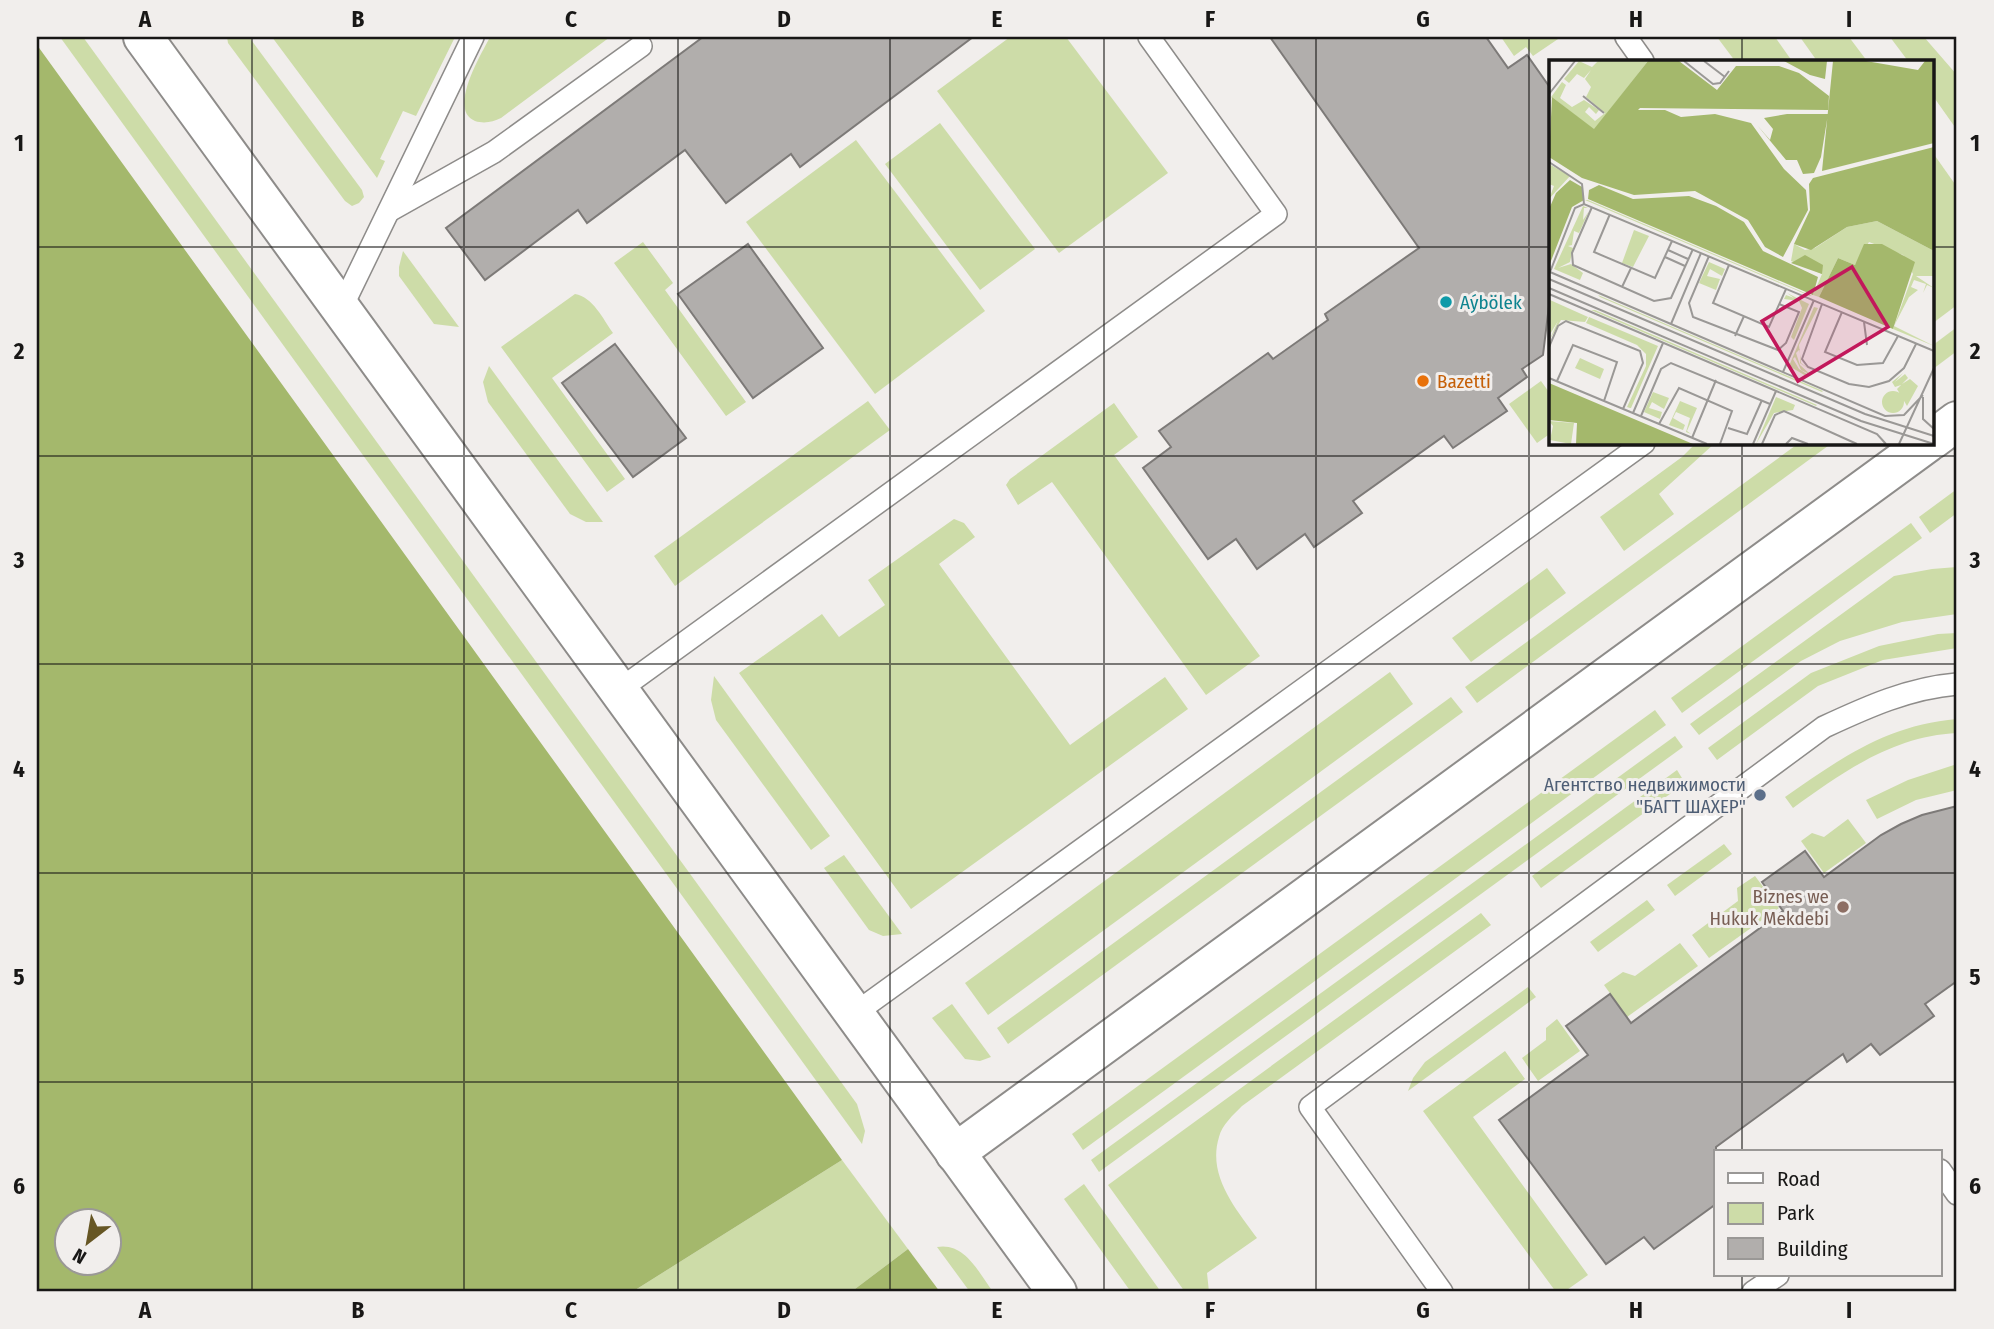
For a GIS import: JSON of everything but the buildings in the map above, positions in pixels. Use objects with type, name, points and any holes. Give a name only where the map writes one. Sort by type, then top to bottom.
[{"type":"street","points":[[156,42],[341,309],[1056,1292]]},
{"type":"street","points":[[1934,438],[1957,421]]},
{"type":"street","points":[[956,1153],[1926,444]]},
{"type":"lane","points":[[341,309],[473,37]]},
{"type":"lane","points":[[619,691],[1276,214],[1149,37]]},
{"type":"lane","points":[[1626,37],[1642,60]]},
{"type":"lane","points":[[389,211],[494,152],[641,46]]},
{"type":"lane","points":[[854,1014],[1643,444]]},
{"type":"lane","points":[[1441,1292],[1310,1107],[1824,727],[1897,695],[1957,684]]},
{"type":"lane","points":[[1941,1171],[1957,1194]]},
{"type":"lane","points":[[1753,1292],[1777,1276]]},
{"type":"green space","points":[[60,37],[83,37],[857,1104],[865,1131],[862,1144]]},
{"type":"green space","points":[[227,37],[249,37],[362,190],[364,197],[359,203],[352,206],[345,201],[228,43]]},
{"type":"green space","points":[[272,37],[455,37],[416,116],[403,111],[380,159],[385,161],[377,178]]},
{"type":"green space","points":[[490,37],[610,37],[501,118],[482,122],[467,115],[465,94],[474,68]]},
{"type":"green space","points":[[1010,37],[1066,37],[1168,173],[1059,253],[937,91]]},
{"type":"green space","points":[[1501,37],[1561,37],[1533,56],[1526,47],[1514,56]]},
{"type":"green space","points":[[1717,37],[1775,37],[1791,60],[1734,60]]},
{"type":"green space","points":[[1800,37],[1849,37],[1866,60],[1816,60]]},
{"type":"green space","points":[[1890,37],[1924,37],[1957,75],[1957,130],[1934,97],[1934,60],[1907,60]]},
{"type":"green space","points":[[37,45],[842,1160],[632,1292],[37,1292]]},
{"type":"green space","points":[[940,123],[1035,249],[980,290],[885,164]]},
{"type":"green space","points":[[856,140],[985,311],[875,394],[746,222]]},
{"type":"green space","points":[[1934,154],[1957,187],[1957,305],[1934,322]]},
{"type":"green space","points":[[643,242],[673,283],[665,290],[746,402],[726,416],[614,263]]},
{"type":"green space","points":[[403,251],[459,327],[434,324],[399,276]]},
{"type":"green space","points":[[575,294],[592,304],[613,333],[552,378],[625,479],[607,492],[501,347]]},
{"type":"green space","points":[[1957,327],[1957,351],[1934,368],[1934,344]]},
{"type":"green space","points":[[489,366],[603,522],[586,522],[570,514],[488,402],[483,382]]},
{"type":"green space","points":[[1541,381],[1549,392],[1549,434],[1537,443],[1509,404]]},
{"type":"green space","points":[[868,401],[890,430],[675,586],[654,556]]},
{"type":"green space","points":[[1114,403],[1138,437],[1114,455],[1260,656],[1206,695],[1052,482],[1018,505],[1006,485],[1010,479]]},
{"type":"green space","points":[[1695,444],[1714,444],[1659,494],[1674,514],[1624,551],[1600,517],[1682,457]]},
{"type":"green space","points":[[1798,444],[1831,444],[1477,703],[1465,687]]},
{"type":"green space","points":[[1957,489],[1957,513],[1930,533],[1919,517]]},
{"type":"green space","points":[[954,519],[964,523],[975,537],[939,564],[1070,745],[1165,677],[1188,709],[911,909],[739,673],[822,614],[839,637],[885,605],[868,580]]},
{"type":"green space","points":[[1911,523],[1922,538],[1682,713],[1671,698]]},
{"type":"green space","points":[[1957,567],[1957,614],[1902,622],[1840,641],[1801,661],[1699,735],[1690,724],[1894,576]]},
{"type":"green space","points":[[1547,568],[1566,593],[1471,662],[1452,638]]},
{"type":"green space","points":[[1957,633],[1957,648],[1883,660],[1818,686],[1717,760],[1708,748],[1811,673],[1879,646],[1938,634]]},
{"type":"green space","points":[[1390,672],[1413,704],[988,1015],[965,983]]},
{"type":"green space","points":[[714,676],[830,836],[811,850],[716,720],[711,700]]},
{"type":"green space","points":[[1451,697],[1463,712],[1008,1044],[997,1028]]},
{"type":"green space","points":[[1655,710],[1666,725],[1083,1150],[1072,1134]]},
{"type":"green space","points":[[1957,719],[1957,733],[1911,741],[1870,758],[1793,808],[1785,797],[1846,757],[1887,736],[1932,722]]},
{"type":"green space","points":[[1675,736],[1683,747],[1099,1172],[1091,1160]]},
{"type":"green space","points":[[1957,764],[1957,790],[1916,800],[1877,819],[1866,800],[1908,780]]},
{"type":"green space","points":[[1677,770],[1685,783],[1541,888],[1532,876]]},
{"type":"green space","points":[[1848,819],[1866,843],[1824,873],[1801,841],[1812,833],[1824,837]]},
{"type":"green space","points":[[1724,844],[1732,854],[1675,896],[1667,885]]},
{"type":"green space","points":[[844,855],[902,934],[883,936],[869,930],[824,868]]},
{"type":"green space","points":[[1755,876],[1779,908],[1709,958],[1692,935],[1738,901],[1737,888]]},
{"type":"green space","points":[[1647,900],[1655,910],[1598,952],[1590,942]]},
{"type":"green space","points":[[1481,913],[1491,925],[1242,1106],[1228,1120],[1219,1137],[1216,1151],[1220,1178],[1233,1204],[1257,1238],[1207,1273],[1209,1292],[1185,1292],[1108,1185]]},
{"type":"green space","points":[[1680,943],[1698,966],[1627,1017],[1604,985],[1623,972],[1635,976]]},
{"type":"green space","points":[[1528,987],[1536,997],[1408,1091],[1413,1078],[1425,1062]]},
{"type":"green space","points":[[952,1004],[991,1057],[980,1061],[965,1059],[932,1018]]},
{"type":"green space","points":[[1557,1019],[1580,1051],[1538,1081],[1522,1058],[1546,1040],[1546,1028]]},
{"type":"green space","points":[[1505,1051],[1525,1079],[1473,1117],[1588,1275],[1564,1292],[1556,1292],[1423,1111]]},
{"type":"green space","points":[[842,1160],[908,1249],[851,1292],[632,1292]]},
{"type":"green space","points":[[1084,1184],[1161,1292],[1131,1292],[1064,1199]]},
{"type":"green space","points":[[937,1247],[956,1249],[963,1254],[977,1268],[993,1292],[970,1292]]},
{"type":"green space","points":[[908,1249],[940,1292],[851,1292]]},
{"type":"place","name":"Aýbölek","points":[[1446,302]]},
{"type":"place","name":"Bazetti","points":[[1423,381]]},
{"type":"place","name":"Агентство недвижимости \"БАГТ ШАХЕР\"","points":[[1760,795]]},
{"type":"place","name":"Biznes we Hukuk Mekdebi","points":[[1843,907]]}]
